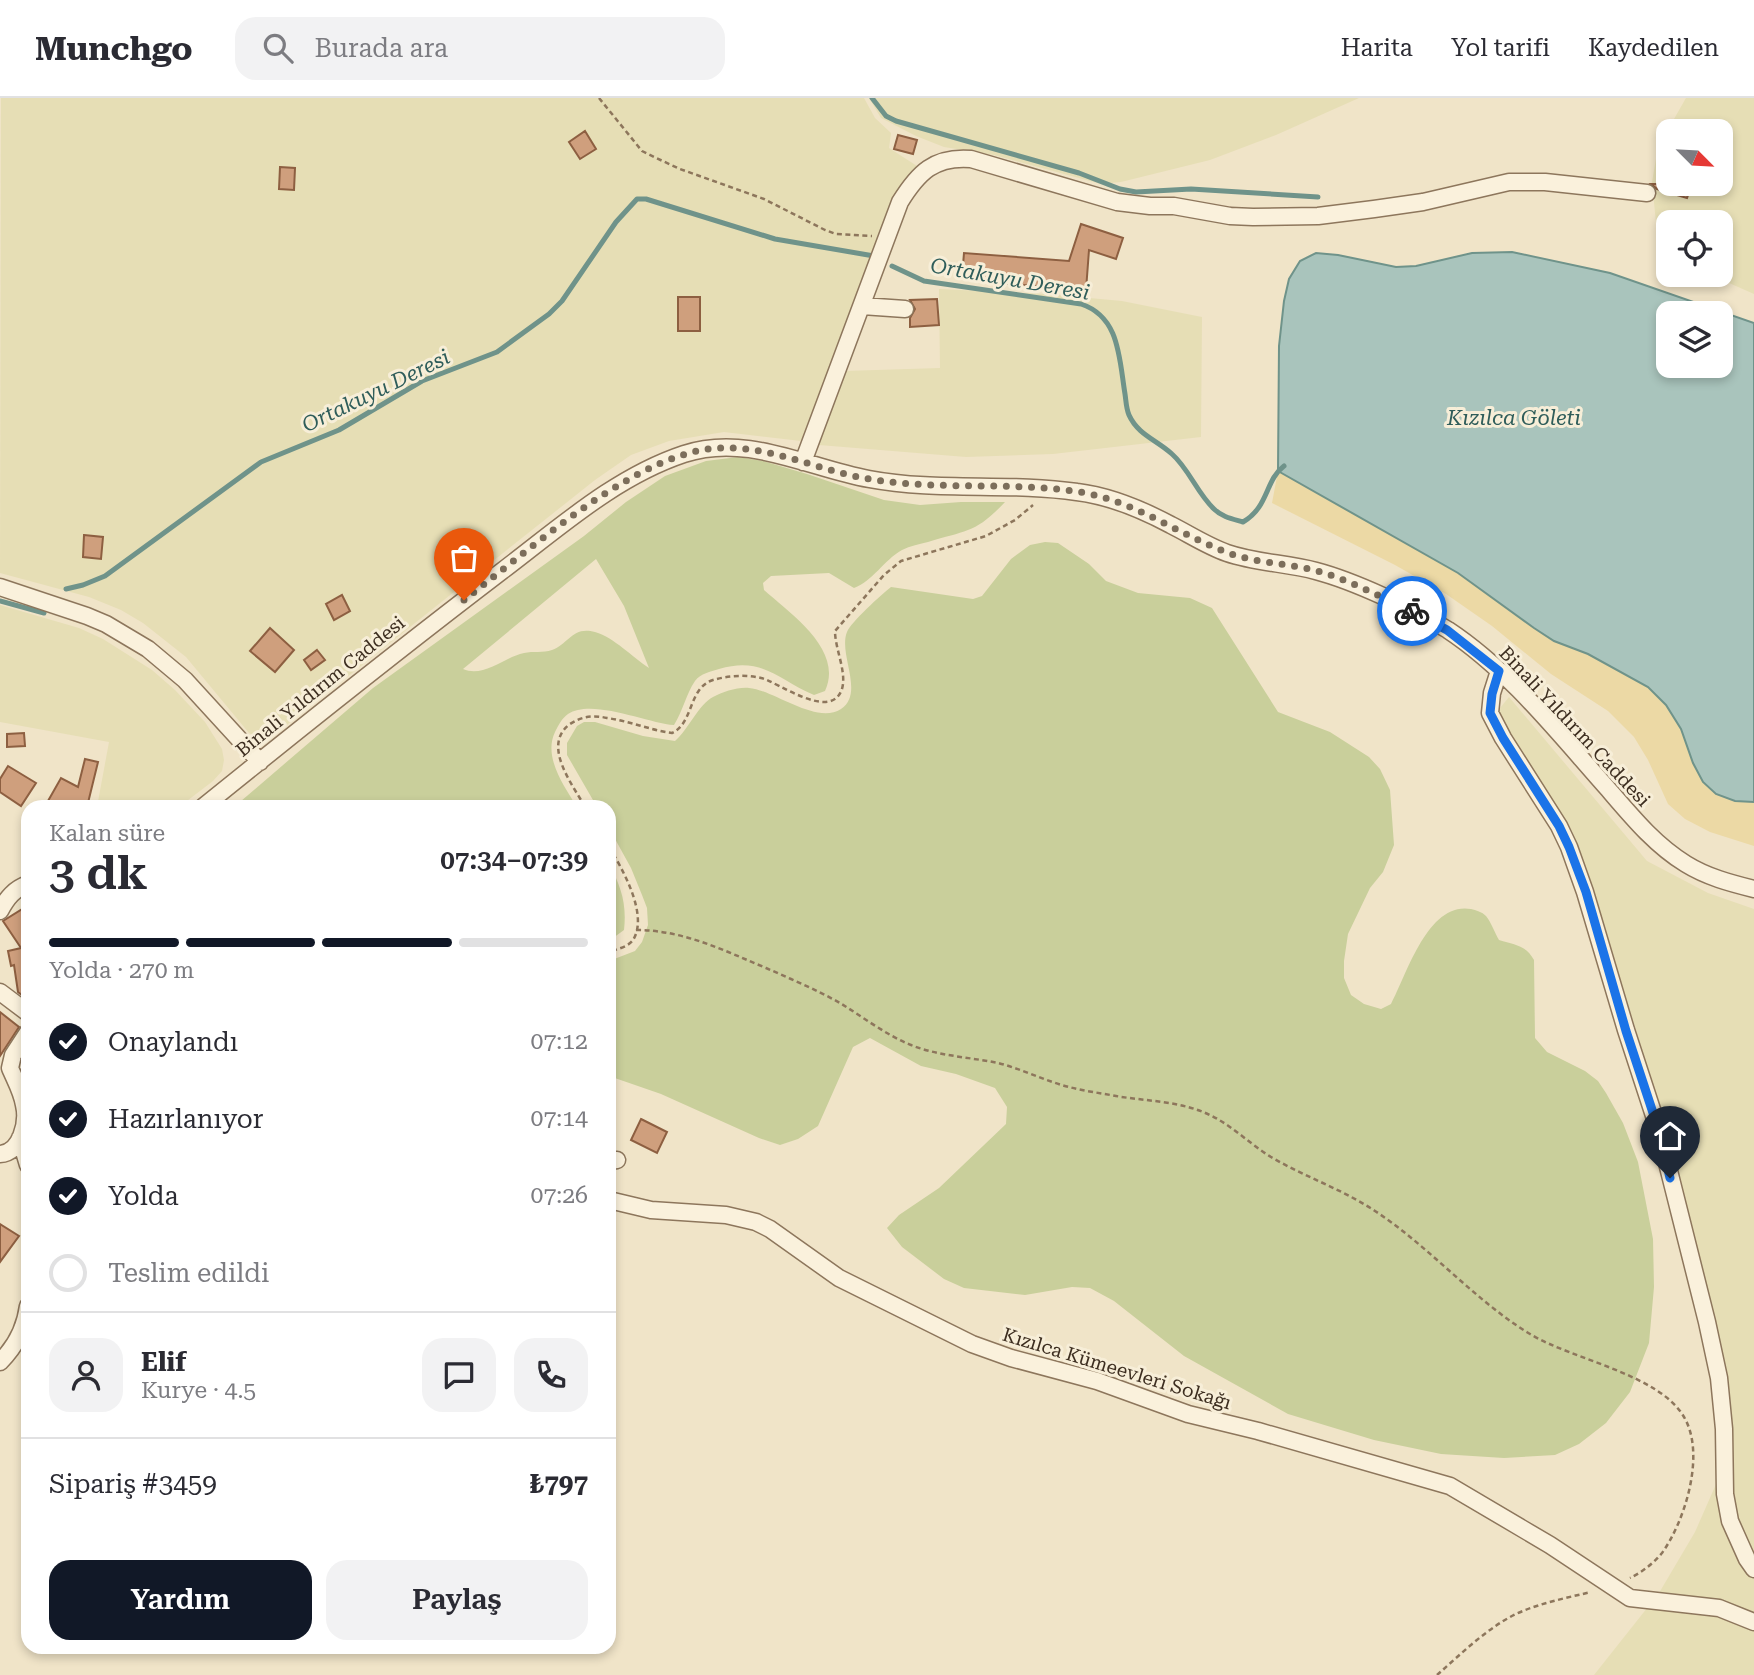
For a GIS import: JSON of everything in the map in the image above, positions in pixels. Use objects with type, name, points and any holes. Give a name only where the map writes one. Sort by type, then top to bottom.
[{"type":"street","points":[[803,462],[900,202],[910,186],[940,161],[954,157],[999,165],[1117,202],[1174,206],[1253,217],[1318,216],[1423,202],[1509,182],[1545,182],[1647,193]]},
{"type":"street","points":[[862,306],[905,309]]},
{"type":"street","name":"Binali Yıldırım Caddesi","points":[[213,800],[425,630],[586,507],[629,479],[661,463],[708,448],[734,446],[866,479],[901,484],[1018,486],[1105,496],[1139,509],[1228,553],[1268,563],[1315,570],[1351,583],[1447,630],[1499,671],[1640,826],[1667,851],[1690,867],[1717,879],[1754,888]]},
{"type":"street","points":[[0,587],[87,616],[116,629],[148,649],[185,680],[260,762]]},
{"type":"street","points":[[1499,671],[1490,705],[1493,723],[1547,806],[1569,847],[1586,892],[1626,1031],[1659,1131],[1719,1378],[1724,1429],[1725,1494],[1730,1521],[1754,1569]]},
{"type":"street","points":[[0,911],[7,898],[21,886]]},
{"type":"street","points":[[0,992],[21,1008]]},
{"type":"street","points":[[21,1043],[10,1061],[21,1097]]},
{"type":"street","points":[[0,1154],[11,1151],[21,1142]]},
{"type":"street","name":"Kızılca Kümeevleri Sokağı","points":[[616,1202],[651,1210],[726,1215],[756,1222],[839,1278],[909,1314],[989,1350],[1097,1381],[1188,1415],[1258,1431],[1450,1486],[1550,1545],[1630,1598],[1719,1608],[1754,1622]]},
{"type":"street","points":[[0,1362],[11,1351],[21,1331]]},
{"type":"path","points":[[599,98],[626,133],[642,150],[654,157],[764,199],[836,234],[886,237]]},
{"type":"path","points":[[581,800],[562,766],[558,753],[562,733],[568,725],[591,716],[672,733],[683,724],[700,687],[710,681],[730,676],[761,678],[809,700],[831,701],[841,691],[843,681],[835,631],[884,575],[901,561],[972,541],[1002,529],[1051,489]]},
{"type":"path","points":[[616,860],[631,889],[637,912],[634,939],[627,946],[616,950]]},
{"type":"path","points":[[636,930],[657,930],[712,944],[835,1000],[892,1035],[918,1047],[1010,1066],[1069,1087],[1183,1106],[1203,1112],[1224,1122],[1254,1147],[1274,1159],[1375,1211],[1529,1333],[1572,1355],[1607,1367],[1657,1391],[1672,1402],[1684,1415],[1690,1429],[1694,1446],[1692,1475],[1682,1511],[1660,1556],[1648,1568],[1611,1586],[1532,1607],[1513,1615],[1437,1675]]},
{"type":"shaded area","points":[[1,98],[864,98],[875,118],[891,133],[889,148],[917,166],[906,181],[801,441],[724,432],[669,441],[631,455],[595,480],[269,739],[261,739],[249,733],[186,657],[143,623],[121,610],[89,597],[0,573]]},
{"type":"shaded area","points":[[869,98],[1359,98],[1276,135],[1210,160],[1121,182],[1101,184],[994,155],[944,147],[881,118]]},
{"type":"shaded area","points":[[1686,98],[1754,98],[1754,294],[1733,285],[1733,210],[1656,210],[1656,223],[1652,182],[1656,159],[1656,196],[1733,196],[1733,119],[1674,119]]},
{"type":"shaded area","points":[[939,289],[1122,301],[1202,317],[1201,437],[1053,454],[966,457],[819,445],[844,371],[940,368]]},
{"type":"shaded area","points":[[0,605],[79,628],[103,639],[152,670],[205,722],[222,749],[222,771],[188,800],[98,800],[109,742],[0,722]]},
{"type":"shaded area","points":[[1509,697],[1647,861],[1708,893],[1754,909],[1754,1675],[1594,1675],[1659,1593],[1695,1532],[1717,1482],[1731,1422],[1730,1398],[1665,1124],[1583,859],[1572,831],[1496,713]]},
{"type":"green space","points":[[738,457],[763,461],[884,500],[920,505],[1005,502],[986,520],[970,529],[902,550],[867,581],[854,588],[829,573],[771,576],[763,583],[764,590],[812,634],[821,647],[829,676],[825,691],[814,695],[759,668],[734,666],[697,678],[674,725],[605,710],[578,710],[568,714],[555,732],[552,751],[557,771],[572,800],[242,800],[373,688],[665,476],[706,461]],"holes":[[[596,559],[624,606],[649,668],[609,639],[595,632],[581,631],[552,650],[516,655],[479,671],[463,669]]]},
{"type":"green space","points":[[1058,543],[1089,564],[1106,581],[1138,593],[1190,598],[1212,608],[1278,712],[1330,732],[1369,757],[1380,769],[1390,790],[1394,845],[1383,872],[1370,888],[1348,934],[1344,978],[1351,995],[1364,1004],[1381,1009],[1391,1004],[1421,942],[1443,916],[1456,910],[1471,909],[1483,913],[1499,940],[1524,948],[1531,955],[1534,960],[1535,1038],[1547,1052],[1585,1071],[1598,1081],[1606,1093],[1623,1123],[1638,1162],[1653,1239],[1654,1287],[1649,1343],[1630,1392],[1606,1423],[1579,1444],[1555,1455],[1504,1458],[1441,1454],[1374,1440],[1288,1414],[1184,1356],[1114,1301],[1090,1288],[1072,1287],[1025,1295],[964,1288],[944,1279],[902,1247],[887,1228],[899,1215],[939,1188],[1006,1124],[1007,1107],[995,1088],[956,1074],[921,1066],[870,1038],[853,1047],[818,1126],[798,1139],[780,1145],[661,1094],[616,1078],[616,958],[635,951],[642,942],[648,925],[647,908],[631,868],[616,841],[616,800],[593,800],[567,755],[567,743],[577,726],[584,722],[595,722],[643,736],[675,741],[708,700],[744,688],[759,690],[807,710],[831,713],[848,702],[851,693],[845,641],[847,632],[860,615],[891,587],[973,599],[982,596],[1011,559],[1030,545]]},
{"type":"green space","points":[[616,878],[625,912],[624,930],[616,936]]},
{"type":"sand","points":[[1278,471],[1458,573],[1554,641],[1588,654],[1648,687],[1666,705],[1681,729],[1693,763],[1735,801],[1754,802],[1754,846],[1710,832],[1685,819],[1668,804],[1634,737],[1608,711],[1551,674],[1492,626],[1446,594],[1395,565],[1272,503]]},
{"type":"water","name":"Kızılca Göleti","points":[[1512,252],[1610,273],[1691,301],[1656,301],[1656,378],[1733,378],[1733,316],[1754,323],[1754,802],[1735,801],[1716,794],[1703,782],[1681,729],[1666,705],[1648,687],[1588,654],[1554,641],[1458,573],[1278,471],[1279,346],[1289,279],[1300,261],[1316,253],[1396,267],[1416,266],[1472,253]]},
{"type":"building","points":[[585,131],[596,149],[580,159],[569,142]]},
{"type":"building","points":[[898,135],[917,140],[913,154],[894,149]]},
{"type":"building","points":[[280,167],[295,168],[294,190],[279,189]]},
{"type":"building","points":[[1081,224],[1123,238],[1116,259],[1089,250],[1086,290],[998,283],[962,277],[964,253],[1069,261]]},
{"type":"building","points":[[678,297],[700,297],[700,331],[678,331]]},
{"type":"building","points":[[937,299],[939,325],[910,327],[910,318],[915,309],[910,300]]},
{"type":"building","points":[[84,535],[103,537],[101,559],[83,557]]},
{"type":"building","points":[[342,595],[350,611],[334,620],[326,604]]},
{"type":"building","points":[[270,628],[294,650],[275,672],[250,651]]},
{"type":"building","points":[[317,650],[325,660],[311,670],[304,660]]},
{"type":"building","points":[[24,733],[25,746],[7,747],[7,734]]},
{"type":"building","points":[[85,759],[98,762],[89,800],[49,800],[61,778],[78,787]]},
{"type":"building","points":[[8,766],[36,783],[25,800],[21,800],[21,806],[0,792],[0,779]]},
{"type":"building","points":[[21,910],[21,948],[3,921]]},
{"type":"building","points":[[21,948],[21,994],[18,992],[14,965],[11,966],[8,951]]},
{"type":"building","points":[[0,1012],[19,1027],[0,1056]]},
{"type":"building","points":[[641,1119],[667,1132],[657,1153],[631,1140]]},
{"type":"building","points":[[0,1224],[19,1236],[0,1262]]},
{"type":"waterway","points":[[872,98],[886,116],[896,121],[1079,173],[1120,189],[1136,192],[1191,189],[1318,197]]},
{"type":"waterway","name":"Ortakuyu Deresi","points":[[66,589],[105,576],[261,462],[339,430],[422,381],[497,352],[549,314],[562,301],[616,222],[637,199],[646,199],[775,239],[874,256]]},
{"type":"waterway","name":"Ortakuyu Deresi","points":[[892,266],[924,281],[1081,304],[1094,310],[1103,318],[1115,340],[1127,410],[1133,422],[1178,460],[1208,503],[1224,516],[1243,522],[1251,516],[1284,466]]},
{"type":"waterway","name":"Ortakuyu Deresi","points":[[0,601],[44,613]]},
{"type":"way so far","points":[[464,600],[586,507],[629,479],[688,453],[734,446],[866,479],[901,484],[1018,486],[1105,496],[1139,509],[1228,553],[1268,563],[1315,570],[1412,611]]},
{"type":"route","points":[[1412,611],[1447,630],[1499,671],[1490,705],[1493,723],[1547,806],[1569,847],[1586,892],[1626,1031],[1659,1131],[1670,1178]]}]
